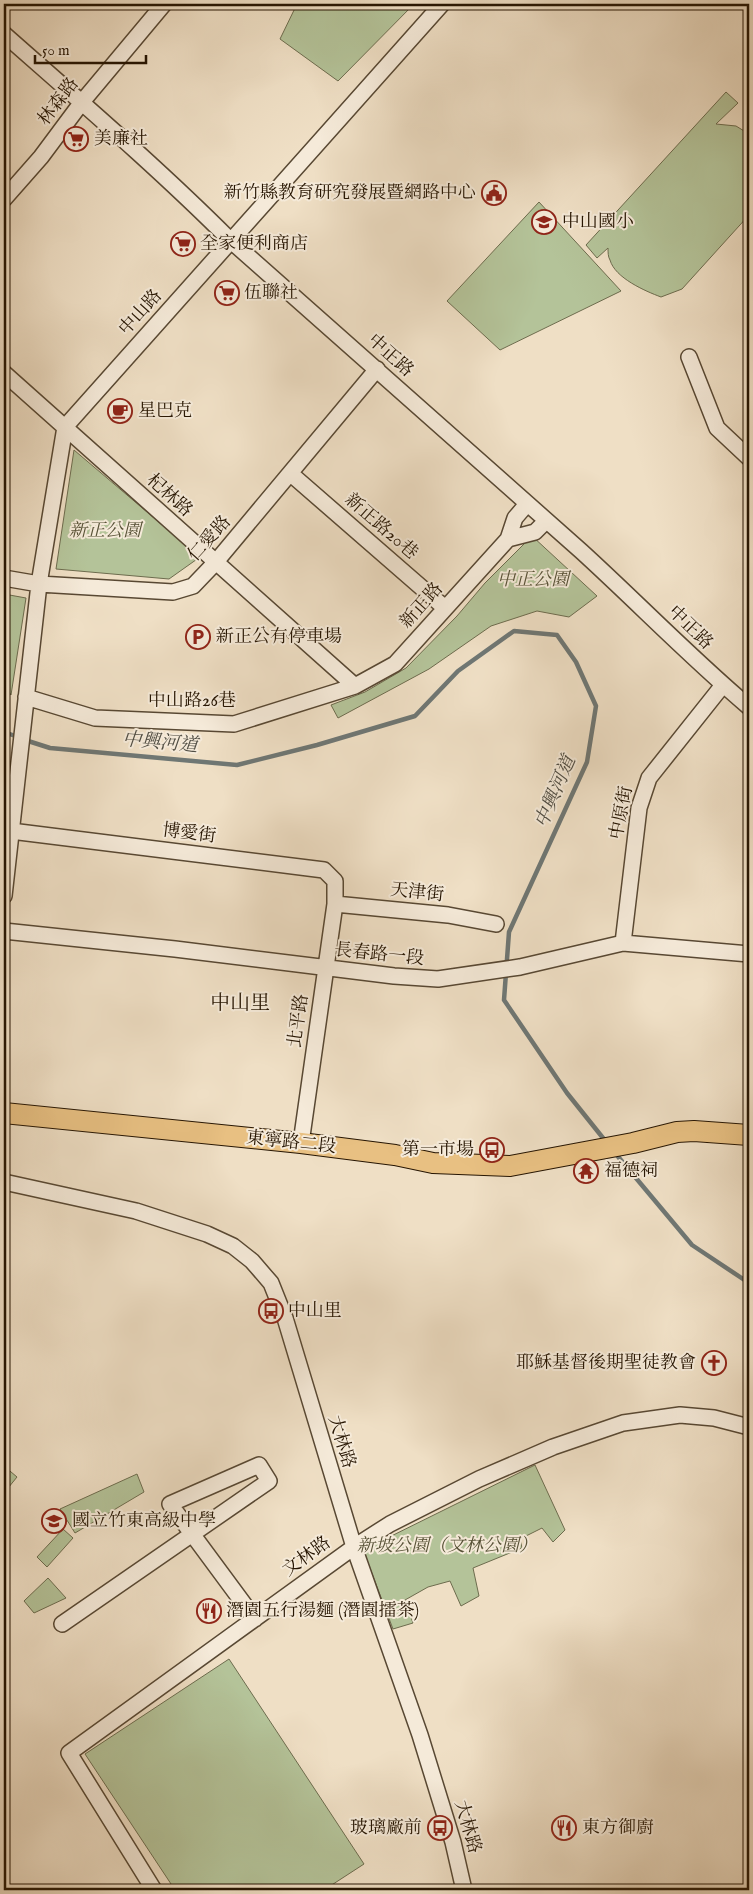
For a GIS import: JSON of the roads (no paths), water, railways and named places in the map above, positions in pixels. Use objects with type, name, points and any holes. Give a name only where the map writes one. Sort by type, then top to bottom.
[{"type":"main road","name":"東寧路二段","points":[[4,1113],[301,1143],[395,1155],[433,1163],[510,1166],[633,1143],[677,1132],[694,1131],[749,1135]]},
{"type":"street","name":"林森路","points":[[4,199],[41,157],[82,102],[164,4]]},
{"type":"street","name":"中山路","points":[[65,427],[442,4]]},
{"type":"street","name":"中正路","points":[[4,34],[181,191],[230,240],[378,369],[637,602],[723,685],[749,707]]},
{"type":"street","points":[[689,357],[717,428],[749,458]]},
{"type":"street","name":"仁愛路","points":[[4,578],[39,584],[173,592],[192,586],[215,563],[378,369]]},
{"type":"street","name":"杞林路","points":[[4,373],[355,686]]},
{"type":"street","points":[[4,896],[11,831],[10,783],[19,759],[39,584],[65,427]]},
{"type":"street","name":"新正路20巷","points":[[291,474],[445,608]]},
{"type":"street","name":"新正路","points":[[355,686],[395,664],[508,540],[515,518],[527,504]]},
{"type":"street","points":[[508,540],[534,532],[546,520]]},
{"type":"street","name":"中原街","points":[[623,943],[639,808],[649,778],[723,685]]},
{"type":"street","name":"中山路26巷","points":[[26,697],[95,718],[234,724],[355,686]]},
{"type":"street","name":"博愛街","points":[[11,831],[324,870],[335,881],[335,904]]},
{"type":"street","name":"天津街","points":[[335,904],[448,915],[496,924]]},
{"type":"street","name":"北平路","points":[[301,1143],[335,904]]},
{"type":"street","name":"長春路一段","points":[[4,930],[326,968],[438,979],[520,968],[623,943],[749,954]]},
{"type":"street","name":"大林路","points":[[4,1182],[136,1211],[189,1228],[233,1246],[252,1261],[272,1283],[285,1318],[354,1547],[420,1736],[453,1842],[464,1890]]},
{"type":"street","name":"文林路","points":[[154,1890],[69,1753],[354,1547],[390,1524],[479,1479],[553,1447],[623,1423],[680,1415],[714,1418],[749,1427]]},
{"type":"street","points":[[62,1624],[192,1535],[269,1481],[259,1465],[170,1504],[192,1535],[255,1619]]},
{"type":"waterway","name":"中興河道","points":[[25,740],[50,748],[237,765],[317,745],[415,716],[458,671],[514,631],[557,635],[576,662],[596,706],[587,762],[509,932],[504,1000],[567,1093],[607,1143]]},
{"type":"waterway","name":"中興河道","points":[[4,732],[18,737]]},
{"type":"waterway","name":"中興河道","points":[[615,1153],[692,1245],[749,1283]]},
{"type":"place","name":"美廉社","points":[[76,139]]},
{"type":"place","name":"新竹縣教育研究發展暨網路中心","points":[[494,193]]},
{"type":"place","name":"中山國小","points":[[544,222]]},
{"type":"place","name":"全家便利商店","points":[[183,244]]},
{"type":"place","name":"伍聯社","points":[[227,293]]},
{"type":"place","name":"星巴克","points":[[120,411]]},
{"type":"place","name":"新正公有停車場","points":[[198,637]]},
{"type":"place","name":"第一市場","points":[[492,1150]]},
{"type":"place","name":"福德祠","points":[[586,1171]]},
{"type":"place","name":"中山里","points":[[271,1311]]},
{"type":"place","name":"耶穌基督後期聖徒教會","points":[[714,1363]]},
{"type":"place","name":"國立竹東高級中學","points":[[54,1521]]},
{"type":"place","name":"潛園五行湯麵 (潛園擂茶)","points":[[209,1611]]},
{"type":"place","name":"玻璃廠前","points":[[440,1828]]},
{"type":"place","name":"東方御廚","points":[[564,1828]]},
{"type":"district","name":"中山里","points":[[240,1003]]},
{"type":"park label","name":"新正公園","points":[[105,531]]},
{"type":"park label","name":"中正公園","points":[[533,580]]},
{"type":"park label","name":"新坡公園（文林公園）","points":[[447,1546]]}]
